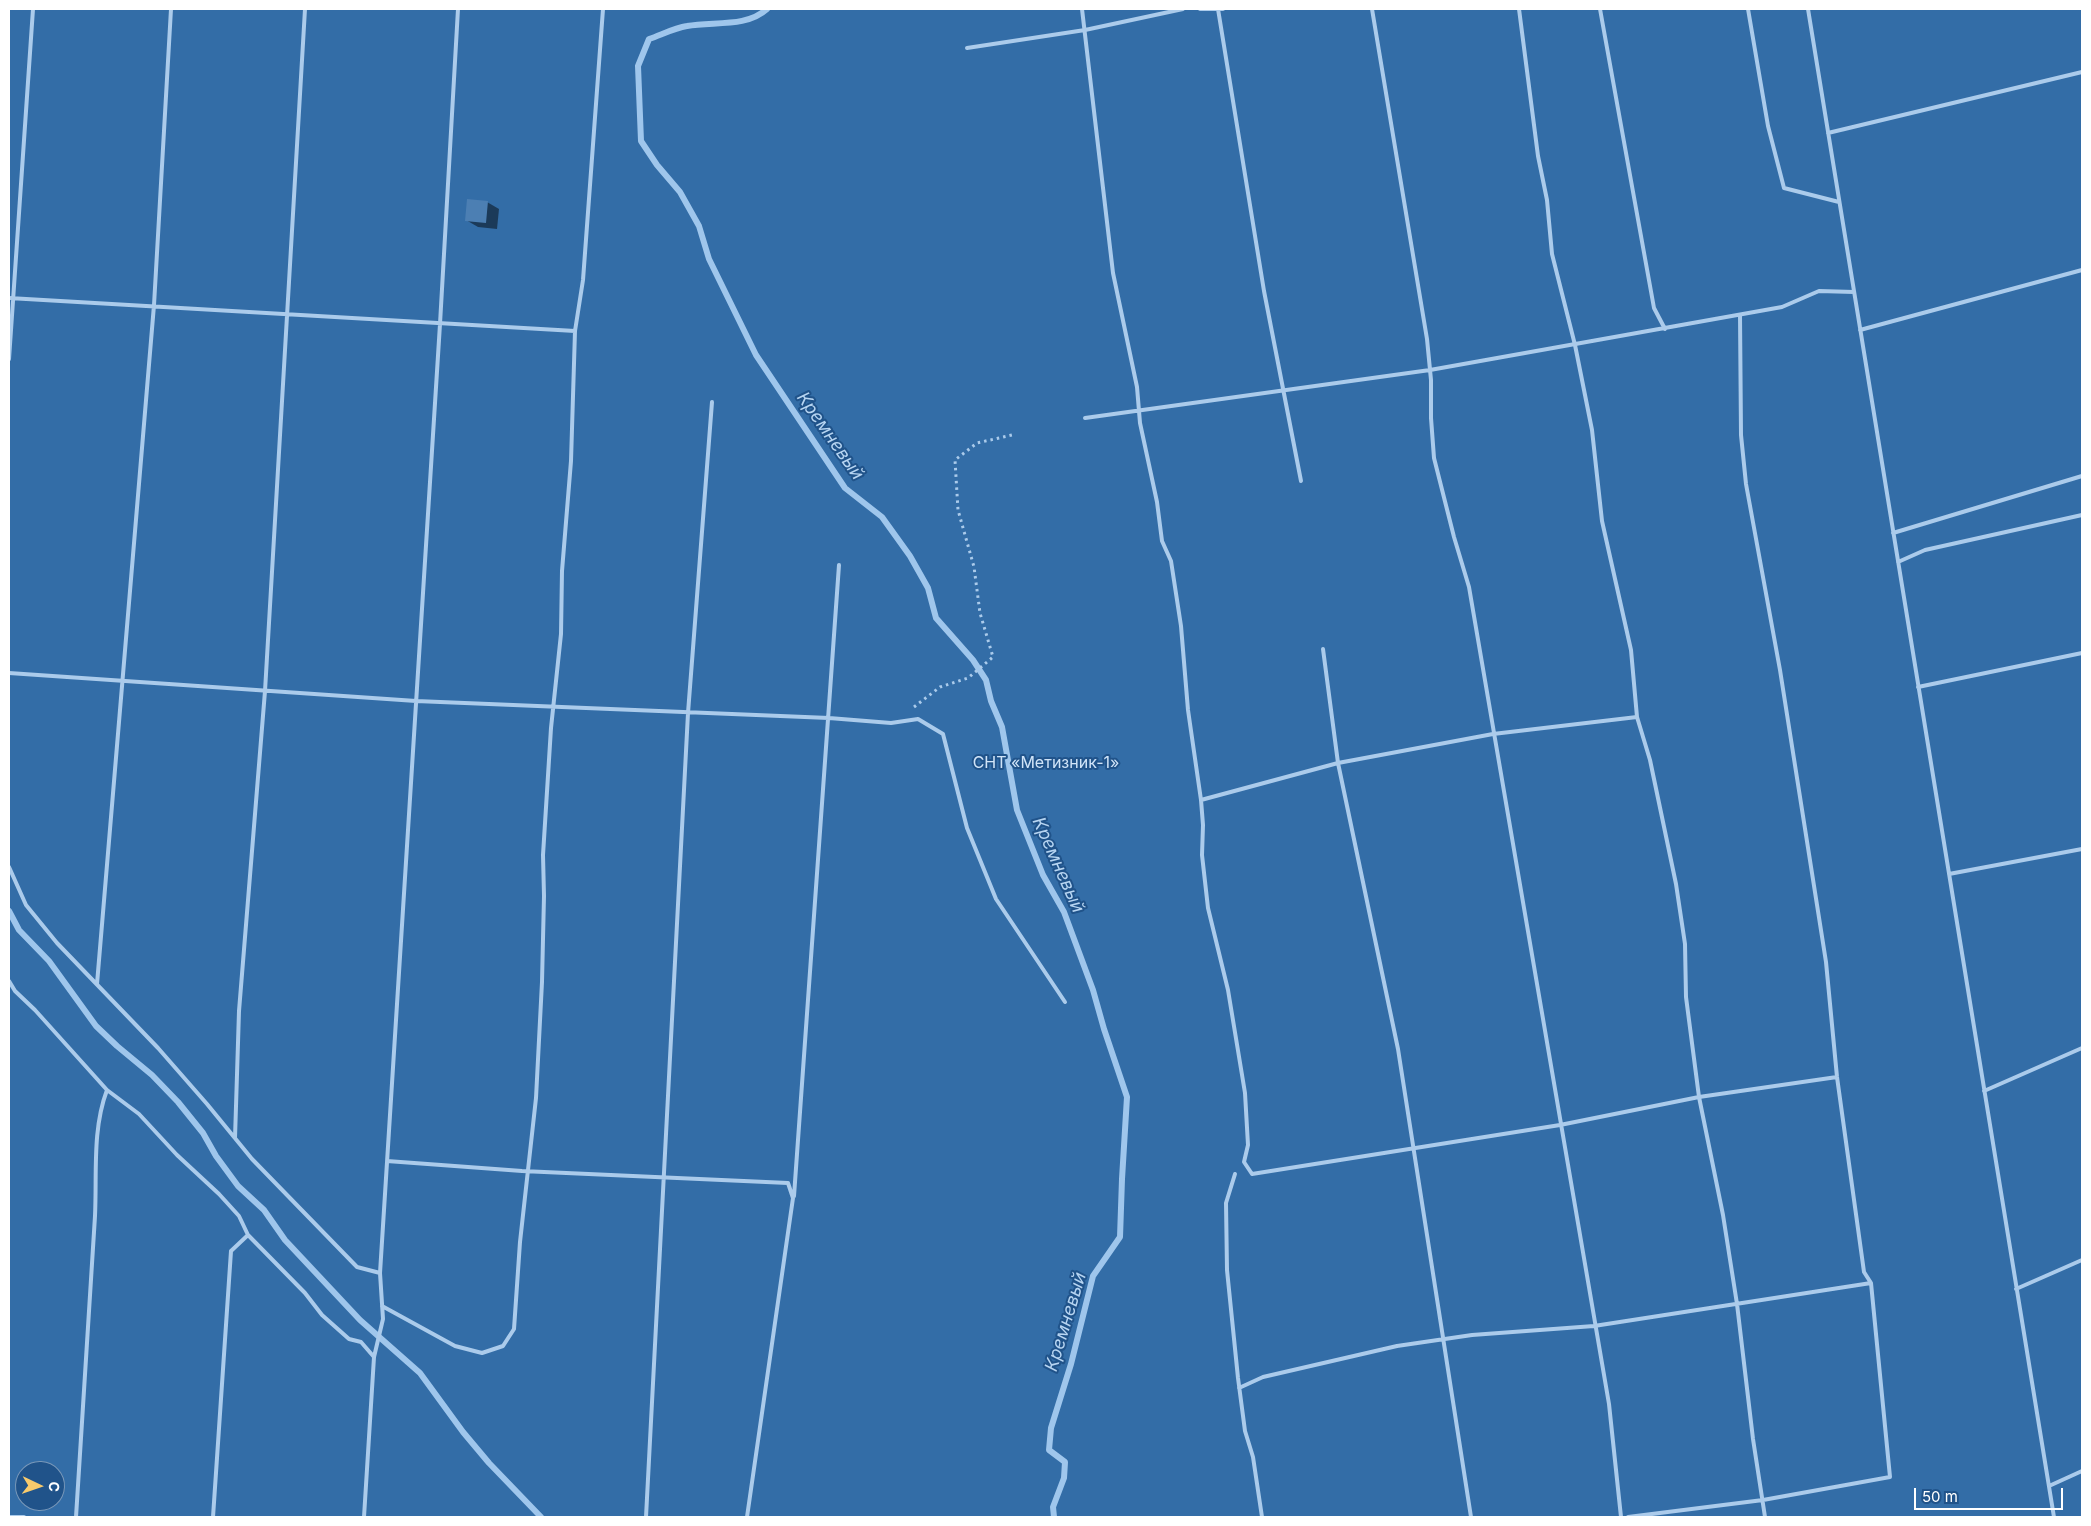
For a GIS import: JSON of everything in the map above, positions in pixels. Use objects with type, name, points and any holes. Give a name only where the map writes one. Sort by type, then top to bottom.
[{"type":"lane","points":[[9,359],[33,9]]},
{"type":"lane","points":[[97,984],[124,682],[154,305],[171,9]]},
{"type":"lane","points":[[235,1138],[239,1011],[265,691],[305,9]]},
{"type":"lane","points":[[364,1517],[374,1357],[383,1319],[380,1273],[458,9]]},
{"type":"lane","points":[[382,1306],[455,1346],[482,1353],[503,1346],[514,1329],[536,1098],[542,982],[543,855],[553,708],[562,634],[562,571],[571,461],[575,331],[583,280],[604,9]]},
{"type":"lane","points":[[1082,9],[1112,273],[1137,387],[1139,412],[1157,502],[1162,540],[1170,561],[1184,651],[1188,710],[1203,825],[1202,855],[1208,908],[1228,990],[1240,1056],[1248,1146],[1244,1162],[1252,1174],[1560,1125],[1699,1097],[1837,1077]]},
{"type":"lane","points":[[967,48],[1085,30],[1183,9]]},
{"type":"lane","points":[[1200,9],[1224,9]]},
{"type":"lane","points":[[1218,9],[1264,291],[1301,481]]},
{"type":"lane","points":[[1372,9],[1427,338],[1434,458],[1469,587],[1594,1326],[1609,1404],[1622,1517]]},
{"type":"lane","points":[[1519,9],[1538,156],[1547,200],[1552,254],[1575,345],[1592,430],[1602,521],[1631,650],[1637,717],[1650,760],[1676,884],[1684,944],[1686,997],[1699,1097],[1723,1215],[1737,1304],[1753,1439],[1765,1517]]},
{"type":"lane","points":[[1600,9],[1654,308],[1665,329]]},
{"type":"lane","points":[[1748,9],[1768,126],[1784,188],[1839,202]]},
{"type":"lane","points":[[1808,9],[2054,1517]]},
{"type":"lane","points":[[1828,133],[2082,72]]},
{"type":"lane","points":[[1860,330],[2082,270]]},
{"type":"lane","points":[[1085,418],[1430,370],[1782,307],[1820,291],[1854,292]]},
{"type":"lane","points":[[9,298],[575,331]]},
{"type":"lane","points":[[1628,1517],[1763,1500],[1890,1476],[1871,1283],[1864,1272],[1837,1077],[1826,962],[1780,670],[1746,484],[1740,426],[1739,392],[1742,352],[1740,315]]},
{"type":"lane","points":[[646,1517],[688,713],[712,402]]},
{"type":"lane","points":[[1893,533],[2082,476]]},
{"type":"lane","points":[[1898,562],[1924,550],[2082,515]]},
{"type":"lane","points":[[747,1517],[794,1198],[839,565]]},
{"type":"lane","points":[[1324,649],[1338,763],[1398,1049],[1471,1517]]},
{"type":"lane","points":[[1918,687],[2082,653]]},
{"type":"lane","points":[[9,674],[416,701],[553,708],[829,718],[892,723],[918,719],[943,734],[967,828],[996,898],[1065,1002]]},
{"type":"lane","points":[[1200,800],[1338,763],[1494,734],[1637,717]]},
{"type":"lane","points":[[1949,874],[2082,849]]},
{"type":"lane","points":[[9,867],[26,905],[57,943],[158,1048],[273,1181],[357,1267],[380,1273]]},
{"type":"lane","points":[[9,980],[15,991],[35,1010],[107,1090],[139,1114],[177,1155],[219,1194],[239,1216],[248,1235],[305,1293],[322,1315],[349,1339],[360,1342],[374,1357]]},
{"type":"lane","points":[[1984,1091],[2082,1048]]},
{"type":"lane","points":[[76,1517],[97,1179],[96,1142],[101,1107],[107,1090]]},
{"type":"lane","points":[[387,1161],[528,1171],[788,1183],[794,1198]]},
{"type":"lane","points":[[1236,1174],[1226,1203],[1227,1270],[1245,1431],[1253,1457],[1262,1502],[1262,1517]]},
{"type":"lane","points":[[213,1517],[231,1251],[248,1235]]},
{"type":"lane","points":[[2016,1289],[2082,1260]]},
{"type":"lane","points":[[1239,1388],[1263,1377],[1397,1346],[1472,1335],[1594,1326],[1871,1283]]},
{"type":"lane","points":[[2049,1486],[2082,1471]]},
{"type":"lane","points":[[9,1517],[24,1517]]},
{"type":"path","points":[[912,708],[940,687],[968,678],[993,657],[980,613],[974,567],[958,510],[956,460],[977,443],[1012,435]]},
{"type":"green space","name":"СНТ «Метизник-1»","points":[[9,9],[2082,9],[2082,1517],[9,1517]]},
{"type":"building","points":[[467,199],[488,201],[486,223],[465,221]]},
{"type":"waterway","name":"Кремневый","points":[[767,9],[749,19],[729,23],[682,27],[649,39],[638,66],[641,141],[657,165],[680,192],[699,226],[709,259],[756,355],[845,488],[882,517],[910,556],[928,588],[936,618],[973,660],[986,680],[991,701],[1002,727],[1017,810],[1043,875],[1064,912],[1093,990],[1127,1097],[1120,1237],[1093,1276],[1071,1364],[1051,1428],[1049,1450],[1065,1462],[1064,1478],[1053,1507],[1054,1517]]},
{"type":"waterway","points":[[9,911],[19,930],[49,961],[96,1026],[152,1075],[178,1102],[203,1133],[216,1156],[238,1186],[264,1210],[285,1240],[360,1320],[420,1373],[463,1432],[489,1463],[541,1517]]}]
